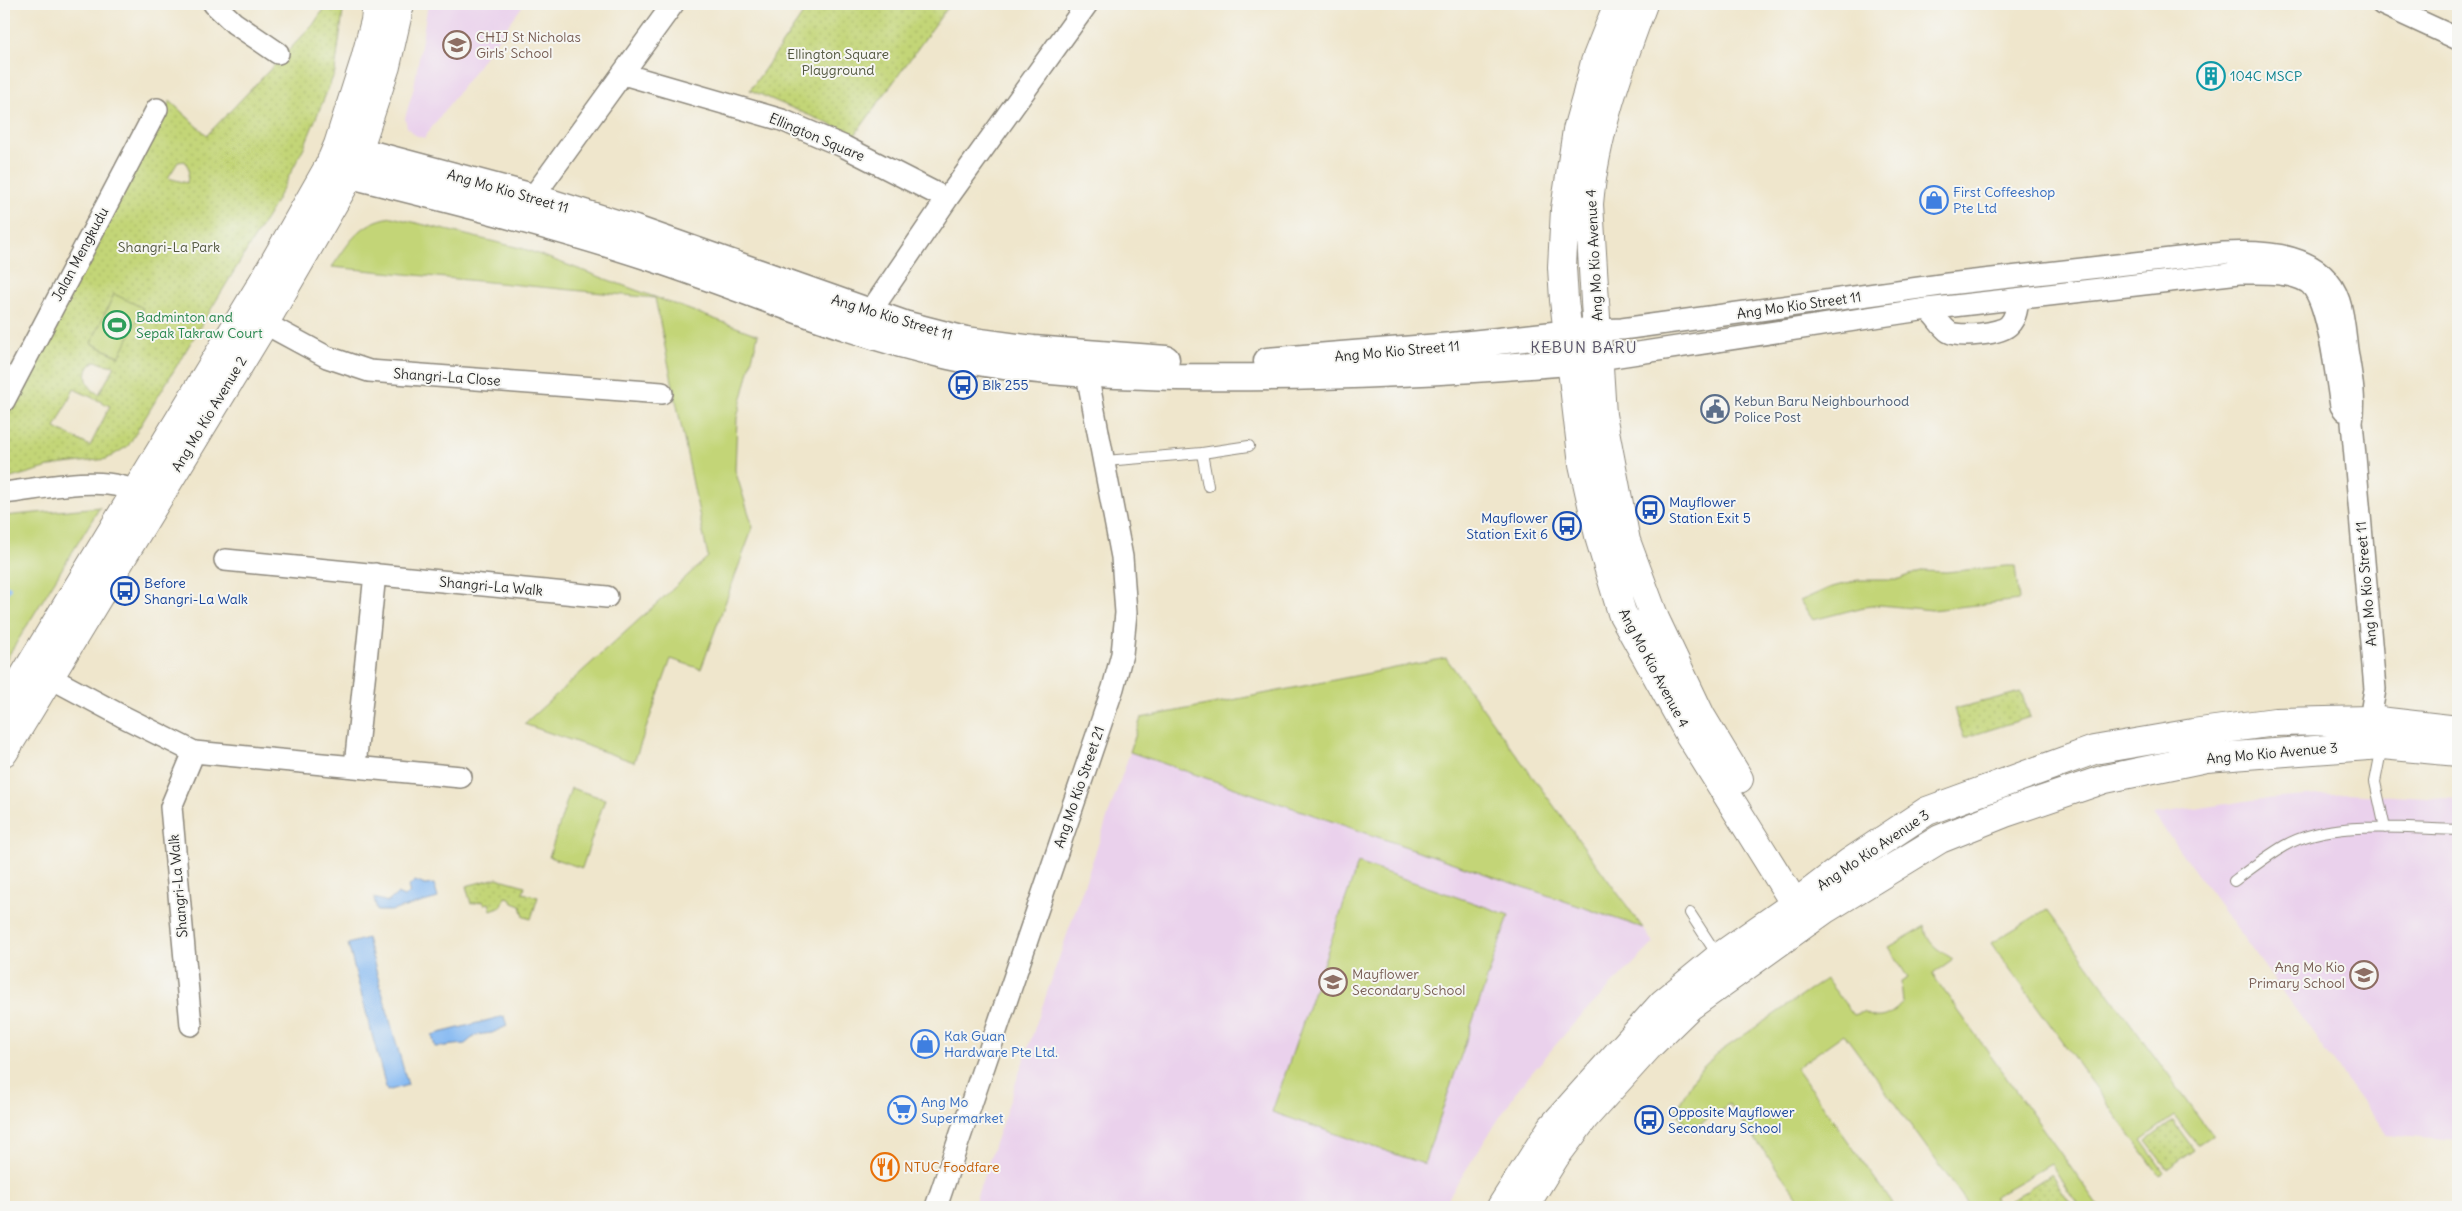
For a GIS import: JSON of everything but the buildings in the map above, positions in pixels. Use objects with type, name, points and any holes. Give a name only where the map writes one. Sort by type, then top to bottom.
[{"type":"main road","name":"Ang Mo Kio Avenue 2","points":[[344,159],[375,21],[377,4]]},
{"type":"main road","name":"Ang Mo Kio Avenue 2","points":[[4,752],[40,672],[254,318],[344,159],[386,66],[400,4]]},
{"type":"main road","name":"Ang Mo Kio Avenue 4","points":[[1618,4],[1595,62],[1577,130],[1565,209],[1562,267],[1583,464],[1600,540],[1622,613],[1689,734],[1810,907]]},
{"type":"main road","name":"Ang Mo Kio Avenue 4","points":[[1643,4],[1616,82],[1592,175],[1589,204],[1606,444],[1626,540],[1655,619],[1701,716],[1789,861],[1810,907]]},
{"type":"main road","name":"Ang Mo Kio Avenue 2","points":[[4,709],[40,672]]},
{"type":"main road","name":"Ang Mo Kio Avenue 3","points":[[1524,1207],[1555,1157],[1580,1124],[1650,1045],[1690,1006],[1810,907],[1850,862],[1927,811],[2094,750],[2193,733],[2275,722],[2458,752]]},
{"type":"main road","name":"Ang Mo Kio Avenue 3","points":[[2375,737],[2458,730]]},
{"type":"main road","name":"Ang Mo Kio Avenue 3","points":[[1502,1207],[1540,1144],[1570,1106],[1663,1003],[1719,957],[1810,907]]},
{"type":"street","points":[[214,4],[234,23],[278,53]]},
{"type":"street","points":[[528,207],[673,4]]},
{"type":"street","points":[[864,320],[947,199],[1086,4]]},
{"type":"street","points":[[2382,4],[2458,39]]},
{"type":"street","name":"Ellington Square","points":[[623,74],[782,120],[845,147],[947,199]]},
{"type":"street","name":"Jalan Mengkudu","points":[[4,400],[157,108]]},
{"type":"street","name":"Ang Mo Kio Street 11","points":[[344,159],[528,207],[653,258],[864,320],[904,324],[966,340],[1087,364],[1281,379],[1443,372],[1572,362],[1927,310],[2239,273],[2268,273],[2307,282],[2319,295],[2325,314],[2342,406],[2352,422]]},
{"type":"street","name":"Ang Mo Kio Street 11","points":[[1087,364],[1160,359],[1290,360],[1452,346],[1622,329],[1948,284],[2224,253],[2248,252],[2280,255],[2308,264],[2321,272],[2330,283],[2339,300],[2355,404],[2352,422],[2374,689],[2375,737]]},
{"type":"street","points":[[1927,310],[1937,318],[1948,332],[1958,335],[2001,331],[2009,326],[2014,318],[2018,299]]},
{"type":"street","name":"Shangri-La Close","points":[[254,318],[327,357],[369,371],[662,393]]},
{"type":"street","name":"Ang Mo Kio Street 21","points":[[936,1207],[1110,697],[1122,654],[1126,613],[1122,557],[1087,364]]},
{"type":"street","points":[[4,493],[98,482],[145,496]]},
{"type":"street","name":"Shangri-La Walk","points":[[225,560],[607,597]]},
{"type":"street","points":[[355,766],[375,574]]},
{"type":"street","points":[[40,672],[194,752],[461,777]]},
{"type":"street","name":"Shangri-La Walk","points":[[192,1025],[171,807],[194,752]]},
{"type":"lane","points":[[1105,462],[1202,453],[1249,446]]},
{"type":"lane","points":[[1202,453],[1208,486]]},
{"type":"lane","points":[[2375,737],[2375,782],[2385,828]]},
{"type":"lane","points":[[2234,881],[2285,846],[2303,838],[2325,832],[2385,828],[2458,830]]},
{"type":"lane","points":[[1690,913],[1719,957]]},
{"type":"shaded area","name":"CHIJ St Nicholas Girls' School","points":[[428,4],[524,4],[424,138],[415,135],[407,127],[405,118],[414,87]]},
{"type":"shaded area","name":"Mayflower Secondary School","points":[[1130,752],[1643,928],[1654,943],[1576,1021],[1518,1089],[1442,1207],[973,1207]]},
{"type":"shaded area","name":"Ang Mo Kio Primary School","points":[[2347,793],[2458,800],[2458,1140],[2386,1134],[2154,815],[2252,800]]},
{"type":"green space","name":"Shangri-La Park","points":[[327,4],[344,4],[335,72],[304,147],[273,207],[128,446],[107,459],[56,465],[4,480],[4,420],[170,101],[207,135],[313,25]],"holes":[[[185,161],[189,169],[187,183],[168,178],[178,162]],[[114,294],[143,308],[119,357],[91,343]],[[96,361],[115,366],[99,394],[88,383],[87,373],[91,364]],[[74,389],[110,406],[90,446],[55,428]]]},
{"type":"green space","name":"Ellington Square Playground","points":[[810,4],[950,4],[855,135],[750,90]]},
{"type":"green space","points":[[392,217],[524,249],[758,335],[737,418],[735,470],[753,527],[701,669],[671,659],[634,762],[524,724],[708,557],[655,298],[332,267],[356,234],[363,228],[371,223]]},
{"type":"green space","name":"Badminton and Sepak Takraw Court","points":[[114,294],[144,307],[120,357],[91,343]]},
{"type":"green space","points":[[100,507],[4,663],[4,516]]},
{"type":"green space","points":[[2015,566],[2019,600],[1932,610],[1880,605],[1864,607],[1813,620],[1800,601],[1829,588],[1858,580],[1896,580],[1921,571],[1946,572]]},
{"type":"green space","points":[[1446,658],[1643,928],[1130,752],[1141,718]]},
{"type":"green space","points":[[2021,692],[2030,717],[1964,738],[1954,709]]},
{"type":"green space","points":[[571,788],[605,799],[582,868],[549,857]]},
{"type":"green space","points":[[1358,863],[1509,915],[1424,1164],[1272,1112]]},
{"type":"green space","points":[[497,878],[525,886],[523,893],[538,897],[531,919],[524,917],[521,906],[513,903],[510,898],[505,897],[502,906],[491,910],[489,903],[484,904],[483,901],[471,904],[466,886]]},
{"type":"green space","points":[[2047,909],[2212,1135],[2197,1145],[2174,1116],[2141,1140],[2164,1172],[2160,1176],[1991,943]]},
{"type":"green space","points":[[1925,926],[1931,942],[1953,959],[1932,974],[2099,1207],[2079,1207],[2051,1164],[1993,1197],[2000,1207],[1970,1207],[1844,1034],[1796,1068],[1895,1207],[1805,1207],[1729,1104],[1690,1131],[1676,1110],[1697,1073],[1718,1053],[1826,979],[1854,1015],[1863,1012],[1879,1017],[1894,1011],[1903,1002],[1901,982],[1908,978],[1889,947]]},
{"type":"green space","points":[[2173,1121],[2194,1150],[2167,1169],[2146,1141]]},
{"type":"green space","points":[[2051,1174],[2073,1207],[2010,1207],[2007,1203]]},
{"type":"water","points":[[415,881],[425,885],[434,884],[438,898],[391,911],[377,911],[374,898],[388,902],[397,894],[404,897],[410,893],[408,887]]},
{"type":"water","points":[[367,938],[408,1085],[387,1091],[348,944]]},
{"type":"water","points":[[504,1016],[507,1026],[492,1033],[476,1035],[465,1044],[435,1047],[432,1035]]},
{"type":"waterway","points":[[4,594],[8,588]]},
{"type":"place","name":"CHIJ St Nicholas Girls' School","points":[[457,45]]},
{"type":"place","name":"104C MSCP","points":[[2211,76]]},
{"type":"place","name":"First Coffeeshop Pte Ltd","points":[[1934,200]]},
{"type":"place","name":"Badminton and Sepak Takraw Court","points":[[117,325]]},
{"type":"place","name":"Blk 255","points":[[963,385]]},
{"type":"place","name":"Kebun Baru Neighbourhood Police Post","points":[[1715,409]]},
{"type":"place","name":"Mayflower Station Exit 5","points":[[1650,510]]},
{"type":"place","name":"Mayflower Station Exit 6","points":[[1567,526]]},
{"type":"place","name":"Before Shangri-La Walk","points":[[125,591]]},
{"type":"place","name":"Ang Mo Kio Primary School","points":[[2364,975]]},
{"type":"place","name":"Mayflower Secondary School","points":[[1333,982]]},
{"type":"place","name":"Kak Guan Hardware Pte Ltd.","points":[[925,1044]]},
{"type":"place","name":"Ang Mo Supermarket","points":[[902,1110]]},
{"type":"place","name":"Opposite Mayflower Secondary School","points":[[1649,1120]]},
{"type":"place","name":"NTUC Foodfare","points":[[885,1167]]},
{"type":"district","name":"KEBUN BARU","points":[[1584,347]]}]
